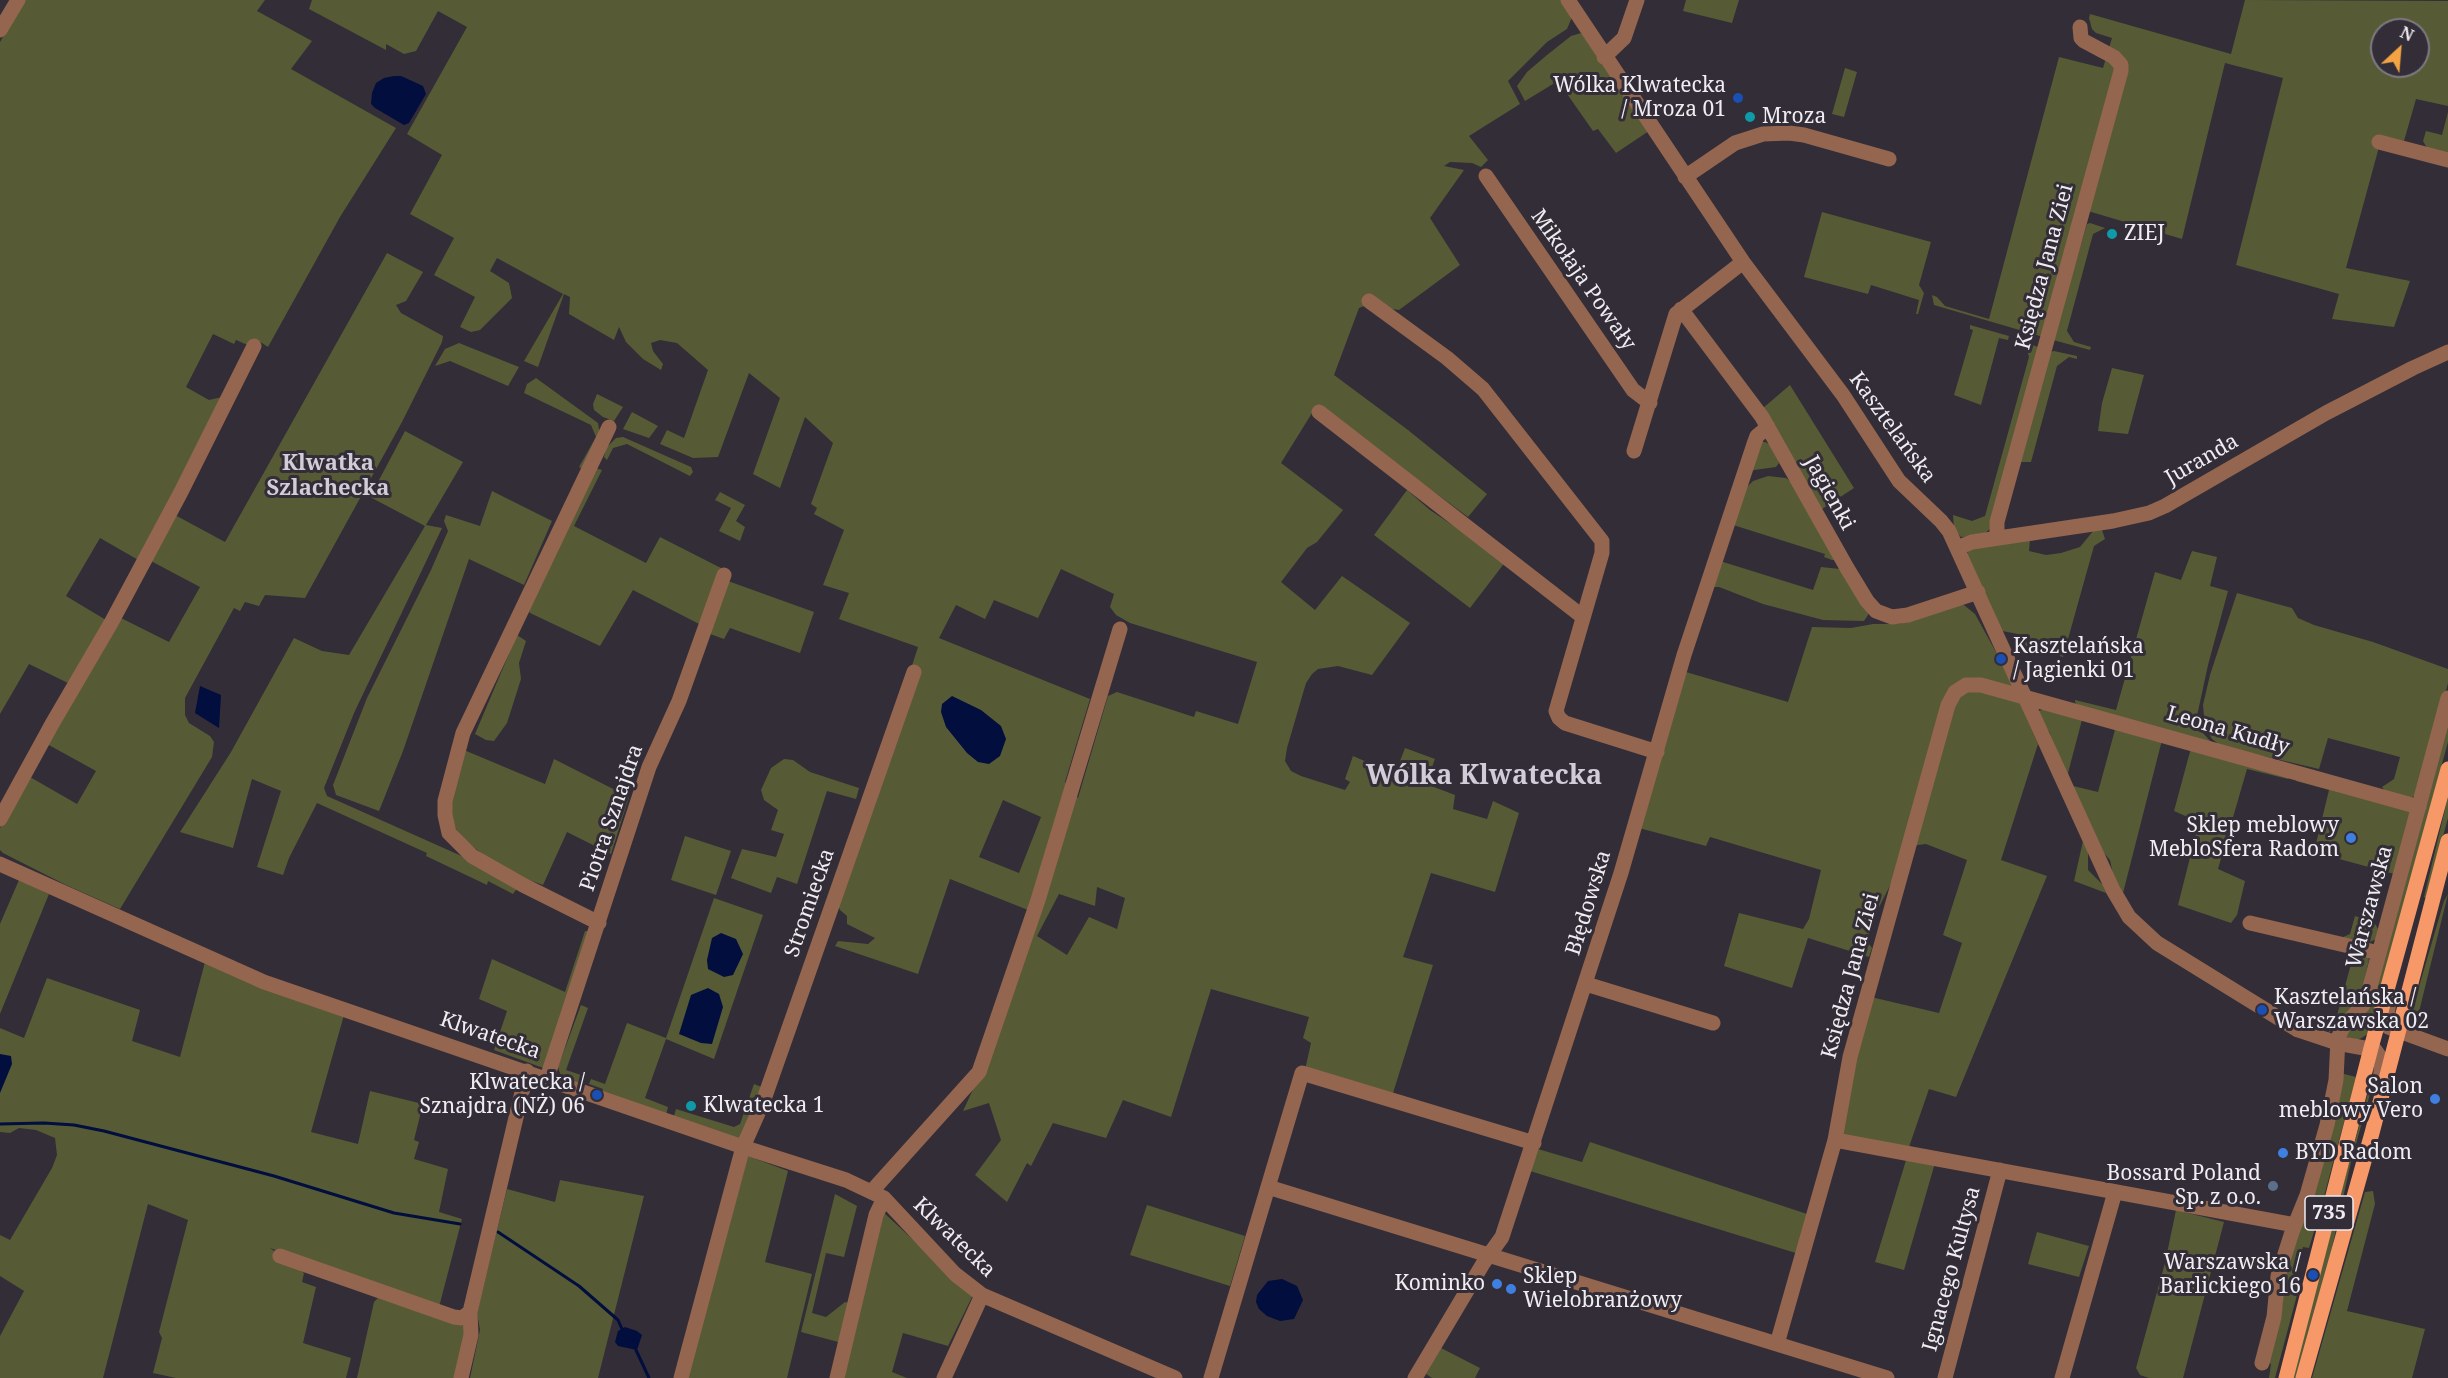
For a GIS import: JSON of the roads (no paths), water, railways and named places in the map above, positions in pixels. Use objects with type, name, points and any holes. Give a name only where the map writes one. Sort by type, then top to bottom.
[{"type":"main road","name":"Warszawska","points":[[2286,1378],[2371,1048],[2448,769]]},
{"type":"main road","name":"735","points":[[2304,1378],[2399,1032],[2448,841]]},
{"type":"street","points":[[0,30],[18,0]]},
{"type":"street","name":"Kasztelańska","points":[[1568,0],[1684,177],[1743,262],[1843,395],[1899,481],[1941,521],[1978,592],[2113,890],[2135,924],[2165,948],[2281,1021],[2309,1035],[2337,1043],[2371,1048]]},
{"type":"street","points":[[1604,57],[1624,38],[1636,0]]},
{"type":"street","name":"Księdza Jana Ziei","points":[[1997,538],[1997,522],[2121,70],[2121,65],[2114,57],[2081,38],[2080,27]]},
{"type":"street","points":[[1684,177],[1735,143],[1770,133],[1804,135],[1889,159]]},
{"type":"street","points":[[2379,142],[2448,160]]},
{"type":"street","name":"Mikołaja Powały","points":[[1486,176],[1633,390],[1650,403]]},
{"type":"street","points":[[1634,451],[1673,321],[1681,309],[1743,262]]},
{"type":"street","points":[[1369,301],[1447,358],[1483,389],[1599,536],[1604,547],[1557,704],[1558,718],[1574,726],[1657,752]]},
{"type":"street","name":"Jagienki","points":[[1681,309],[1756,408],[1847,568],[1867,601],[1876,611],[1892,617],[1908,615],[1978,592]]},
{"type":"street","points":[[0,819],[111,623],[181,492],[254,346]]},
{"type":"street","name":"Juranda","points":[[1957,548],[1997,538],[2113,521],[2149,513],[2326,413],[2448,352]]},
{"type":"street","points":[[1319,412],[1583,617]]},
{"type":"street","points":[[599,923],[523,885],[472,856],[449,833],[445,801],[463,734],[609,427]]},
{"type":"street","name":"Błędowska","points":[[1415,1378],[1502,1237],[1586,984],[1657,752],[1684,655],[1754,444],[1757,436],[1768,427]]},
{"type":"street","name":"Piotra Sznajdra","points":[[547,1078],[649,767],[679,701],[724,575]]},
{"type":"street","points":[[837,1378],[876,1215],[878,1195],[979,1072],[1038,900],[1120,629]]},
{"type":"street","name":"Stromiecka","points":[[681,1378],[743,1147],[763,1102],[914,672]]},
{"type":"street","name":"Księdza Jana Ziei","points":[[1777,1344],[1835,1140],[1850,1057],[1951,697],[1961,687],[1971,684],[2025,697]]},
{"type":"street","name":"Leona Kudły","points":[[2025,697],[2419,807]]},
{"type":"street","name":"Warszawska","points":[[2262,1363],[2274,1317],[2278,1276],[2307,1195],[2327,1125],[2336,1080],[2337,1043],[2343,1027],[2367,998],[2448,698]]},
{"type":"street","name":"Klwatecka","points":[[0,864],[264,982],[743,1147],[846,1180],[878,1195],[955,1274],[982,1295],[1145,1372],[1174,1378]]},
{"type":"street","points":[[2250,924],[2379,954]]},
{"type":"street","points":[[2393,969],[2386,1022],[2388,1027],[2448,1049]]},
{"type":"street","points":[[1586,984],[1713,1023]]},
{"type":"street","points":[[2376,1116],[2382,1064],[2379,1053],[2371,1048],[2399,1032]]},
{"type":"street","points":[[461,1378],[471,1335],[470,1312],[527,1071]]},
{"type":"street","points":[[1211,1378],[1302,1073],[1534,1143]]},
{"type":"street","points":[[1835,1140],[2295,1225]]},
{"type":"street","name":"Ignacego Kultysa","points":[[1945,1378],[2000,1170]]},
{"type":"street","points":[[1268,1187],[1887,1378]]},
{"type":"street","points":[[2062,1378],[2115,1192]]},
{"type":"street","points":[[280,1257],[454,1317],[462,1318],[470,1312]]},
{"type":"street","points":[[944,1378],[982,1295]]},
{"type":"waterway","points":[[0,1124],[74,1125],[104,1131],[274,1176],[394,1213],[460,1224]]},
{"type":"waterway","points":[[498,1232],[579,1286],[618,1320],[622,1329]]},
{"type":"waterway","points":[[636,1350],[649,1378]]},
{"type":"place","name":"Wólka Klwatecka / Mroza 01","points":[[1738,98]]},
{"type":"place","name":"Mroza","points":[[1750,117]]},
{"type":"place","name":"ZIEJ","points":[[2112,234]]},
{"type":"place","name":"Kasztelańska / Jagienki 01","points":[[2001,659]]},
{"type":"place","name":"Sklep meblowy MebloSfera Radom","points":[[2351,838]]},
{"type":"place","name":"Kasztelańska / Warszawska 02","points":[[2262,1010]]},
{"type":"place","name":"Klwatecka / Sznajdra (NŻ) 06","points":[[597,1095]]},
{"type":"place","name":"Salon meblowy Vero","points":[[2435,1099]]},
{"type":"place","name":"Klwatecka 1","points":[[691,1106]]},
{"type":"place","name":"BYD Radom","points":[[2283,1153]]},
{"type":"place","name":"Bossard Poland Sp. z o.o.","points":[[2273,1186]]},
{"type":"place","name":"Warszawska / Barlickiego 16","points":[[2313,1275]]},
{"type":"place","name":"Kominko","points":[[1497,1284]]},
{"type":"place","name":"Sklep Wielobranżowy","points":[[1511,1289]]},
{"type":"district","name":"Klwatka Szlachecka","points":[[328,476]]},
{"type":"district","name":"Wólka Klwatecka","points":[[1484,776]]}]
